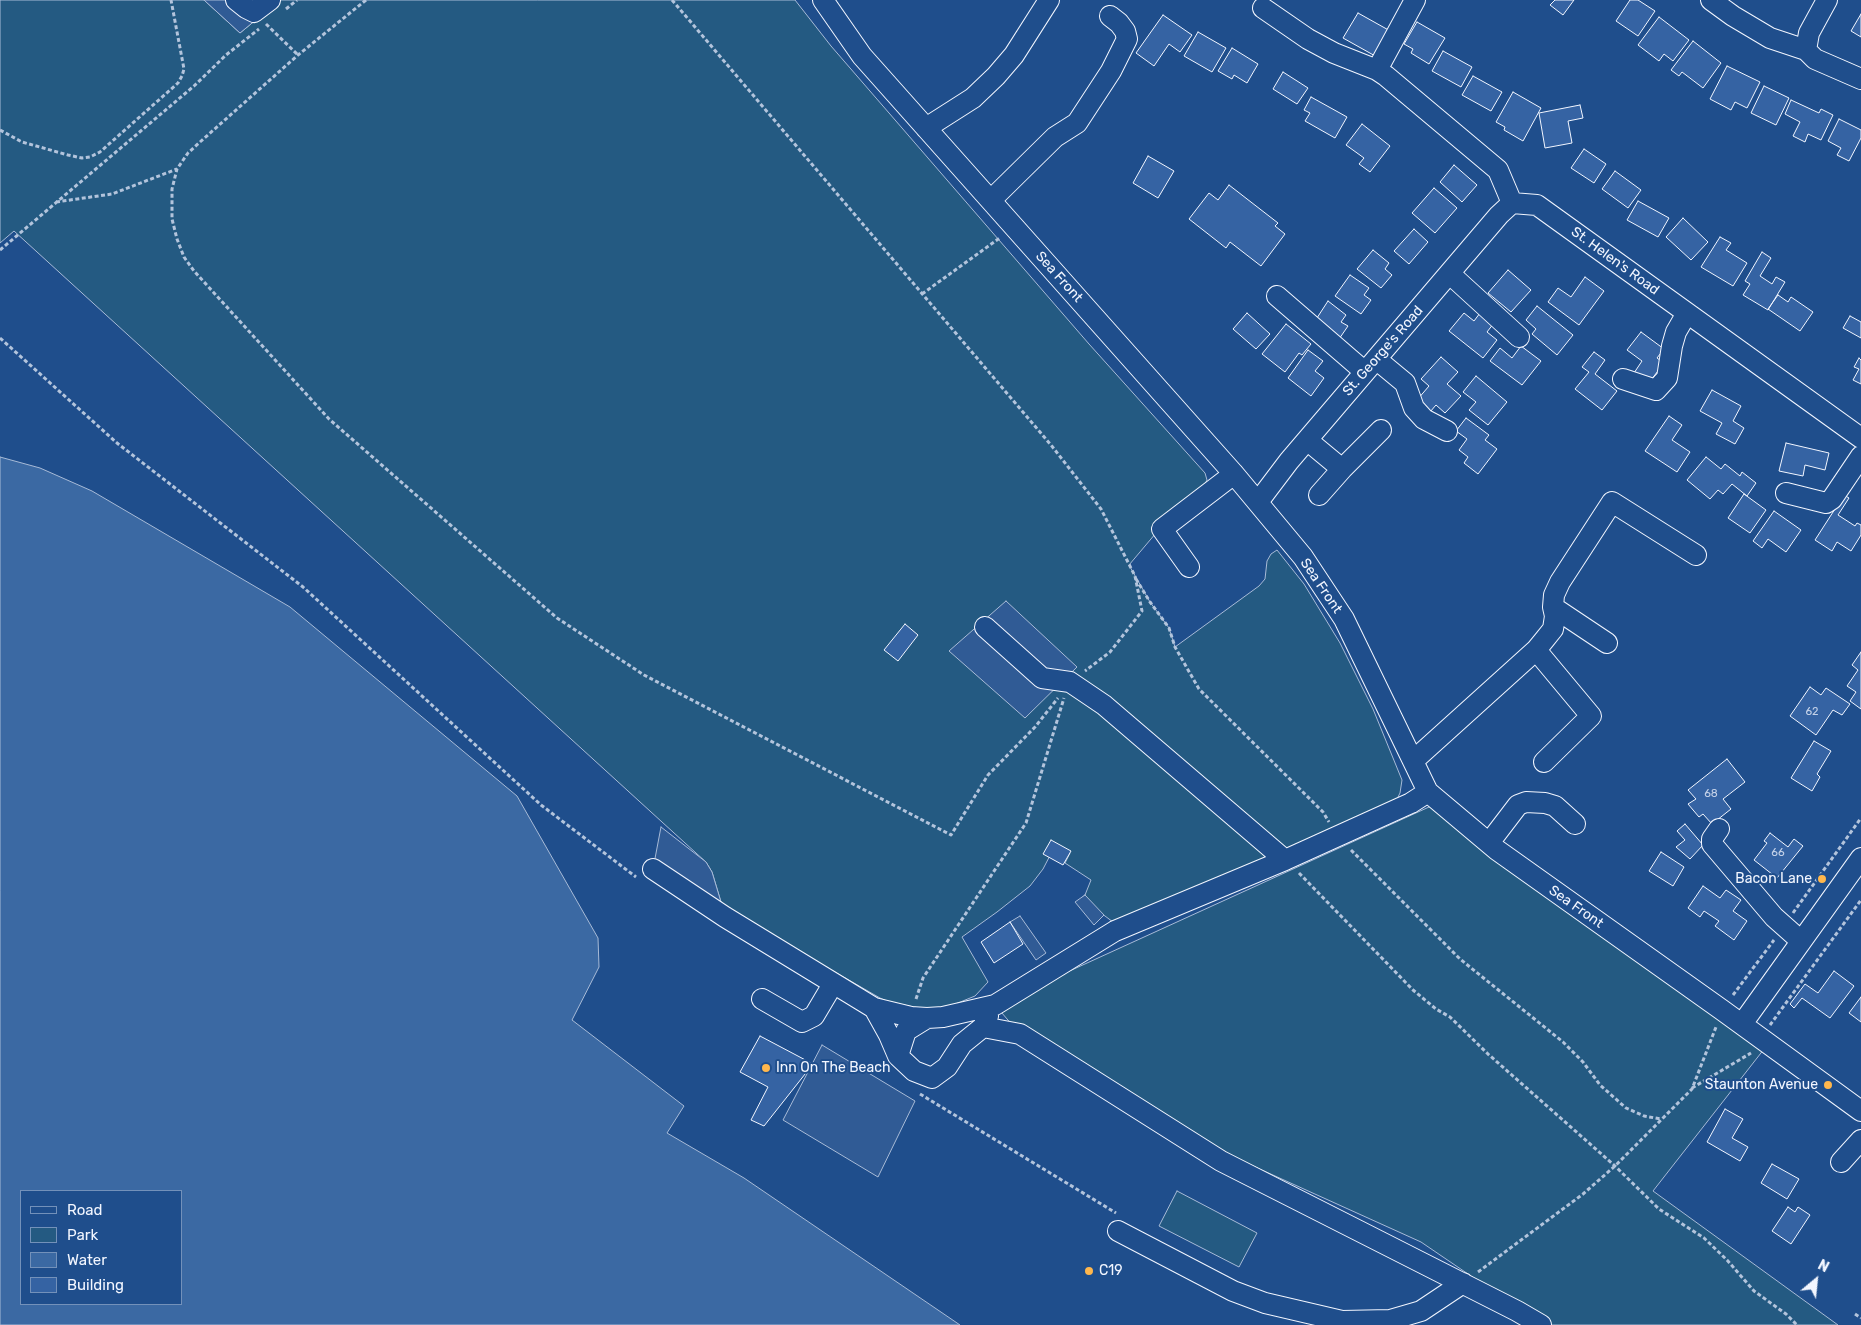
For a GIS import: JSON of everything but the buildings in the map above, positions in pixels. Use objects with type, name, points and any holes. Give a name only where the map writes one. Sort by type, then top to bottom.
[{"type":"street","points":[[236,0],[254,12],[275,10]]},
{"type":"street","name":"Sea Front","points":[[823,0],[862,56],[1234,474],[1303,557],[1344,619],[1428,792],[1489,843],[1861,1111]]},
{"type":"street","points":[[926,128],[973,98],[996,76],[1014,55],[1049,0]]},
{"type":"street","points":[[1381,73],[1415,0]]},
{"type":"street","points":[[1711,0],[1732,16],[1770,38],[1806,50],[1816,59],[1861,79]]},
{"type":"street","points":[[1806,50],[1809,33],[1827,0]]},
{"type":"street","points":[[1263,8],[1308,40],[1334,54],[1381,73],[1498,170],[1512,203]]},
{"type":"street","points":[[990,200],[1055,137],[1077,123],[1089,106],[1111,71],[1127,39],[1120,23],[1110,16]]},
{"type":"street","name":"St. George's Road","points":[[1258,502],[1308,440],[1499,215],[1512,203]]},
{"type":"street","name":"St. Helen's Road","points":[[1512,203],[1537,205],[1861,438]]},
{"type":"street","points":[[1450,274],[1519,337]]},
{"type":"street","points":[[1277,296],[1371,366],[1405,384],[1414,408],[1424,419],[1447,431]]},
{"type":"street","points":[[1623,379],[1656,390],[1666,378],[1674,339],[1687,313]]},
{"type":"street","points":[[1320,495],[1342,469],[1381,430]]},
{"type":"street","points":[[1308,440],[1342,469]]},
{"type":"street","points":[[1786,493],[1826,503],[1832,499],[1861,456]]},
{"type":"street","points":[[1189,567],[1162,528],[1234,474]]},
{"type":"street","points":[[1413,761],[1536,650],[1553,629],[1556,616],[1553,606],[1554,595],[1560,582],[1612,502],[1696,555]]},
{"type":"street","points":[[1553,606],[1607,643]]},
{"type":"street","points":[[985,627],[1042,678],[1070,682],[1104,705],[1286,860]]},
{"type":"street","points":[[1536,650],[1591,716],[1544,762]]},
{"type":"street","points":[[653,869],[725,917],[874,1008],[919,1017],[943,1017],[995,1005],[1114,931],[1338,837],[1412,803],[1428,792]]},
{"type":"street","points":[[1489,843],[1518,805],[1526,802],[1545,803],[1554,806],[1575,824]]},
{"type":"street","points":[[1719,829],[1712,838],[1712,844],[1774,917],[1801,941]]},
{"type":"street","points":[[1742,1024],[1861,858]]},
{"type":"street","points":[[762,999],[802,1022],[814,1016],[832,984]]},
{"type":"street","points":[[874,1008],[898,1056],[914,1071],[932,1078],[947,1068],[962,1044],[983,1027],[995,1005]]},
{"type":"street","points":[[898,1056],[906,1031],[919,1017]]},
{"type":"street","points":[[983,1027],[1020,1034],[1221,1161],[1518,1311],[1541,1325]]},
{"type":"street","points":[[1841,1162],[1861,1140]]},
{"type":"street","points":[[1118,1231],[1233,1291],[1265,1302],[1342,1321],[1390,1320],[1421,1311],[1463,1283]]},
{"type":"path","points":[[0,130],[22,142],[68,156],[90,157],[100,152],[178,83],[182,76],[184,69],[171,0]]},
{"type":"path","points":[[0,250],[194,86],[226,55],[266,24],[275,10],[297,0]]},
{"type":"path","points":[[366,0],[298,55],[188,154],[177,169],[172,189],[172,219],[177,239],[184,257],[194,271],[329,419],[557,618],[644,675],[951,835],[988,775],[1035,727],[1070,682],[1110,652],[1142,611],[1135,576]]},
{"type":"path","points":[[672,0],[1052,446],[1101,509],[1135,576],[1150,602],[1169,628],[1175,647],[1199,689],[1302,794],[1323,812],[1338,837],[1460,959],[1563,1042],[1583,1062],[1600,1085],[1626,1108],[1644,1116],[1661,1119]]},
{"type":"path","points":[[266,24],[298,55]]},
{"type":"path","points":[[55,202],[112,194],[177,169]]},
{"type":"path","points":[[922,294],[1015,228]]},
{"type":"path","points":[[919,1017],[923,978],[1026,823],[1070,682]]},
{"type":"path","points":[[1286,860],[1413,990],[1436,1009],[1450,1017],[1488,1054],[1616,1166],[1659,1209],[1704,1238],[1754,1290],[1786,1314],[1797,1325]]},
{"type":"path","points":[[1463,1283],[1583,1194],[1616,1166],[1692,1089],[1751,1053],[1861,900]]},
{"type":"path","points":[[1692,1089],[1722,1010]]},
{"type":"path","points":[[1855,1314],[1861,1318]]},
{"type":"green space","points":[[0,0],[204,0],[240,33],[280,0],[795,0],[831,46],[1089,344],[1205,473],[1207,480],[1204,486],[1156,533],[1129,565],[1150,602],[1169,628],[1175,647],[1259,586],[1265,579],[1267,561],[1271,554],[1277,550],[1304,584],[1340,643],[1373,709],[1402,780],[1400,793],[1396,801],[1388,807],[1113,922],[1081,898],[1085,895],[1091,880],[1065,863],[1070,853],[1056,844],[1043,869],[1030,886],[962,937],[988,982],[975,996],[953,1005],[935,1009],[924,1009],[889,1002],[880,998],[727,910],[721,902],[712,872],[706,862],[14,231],[0,243]]},
{"type":"green space","points":[[1440,802],[1768,1044],[1653,1191],[1838,1325],[1543,1325],[1421,1242],[1169,1128],[1020,1034],[995,1005]]},
{"type":"green space","points":[[1177,1191],[1257,1233],[1239,1267],[1159,1226]]},
{"type":"shaded area","points":[[204,0],[280,0],[240,33]]},
{"type":"shaded area","points":[[1006,601],[1077,667],[1025,718],[949,651]]},
{"type":"shaded area","points":[[661,827],[706,862],[712,872],[721,902],[727,910],[653,869]]},
{"type":"shaded area","points":[[1085,895],[1104,915],[1094,925],[1075,902]]},
{"type":"shaded area","points":[[1020,916],[1046,953],[1036,960],[1010,922]]},
{"type":"shaded area","points":[[822,1045],[915,1101],[878,1177],[783,1120]]},
{"type":"water","points":[[0,457],[40,468],[92,491],[290,607],[517,796],[598,938],[599,967],[572,1020],[684,1106],[667,1133],[744,1178],[960,1325],[0,1325]]},
{"type":"place","name":"Bacon Lane","points":[[1822,879]]},
{"type":"place","name":"Inn On The Beach","points":[[766,1068]]},
{"type":"place","name":"Staunton Avenue","points":[[1828,1085]]},
{"type":"place","name":"C19","points":[[1089,1271]]}]
